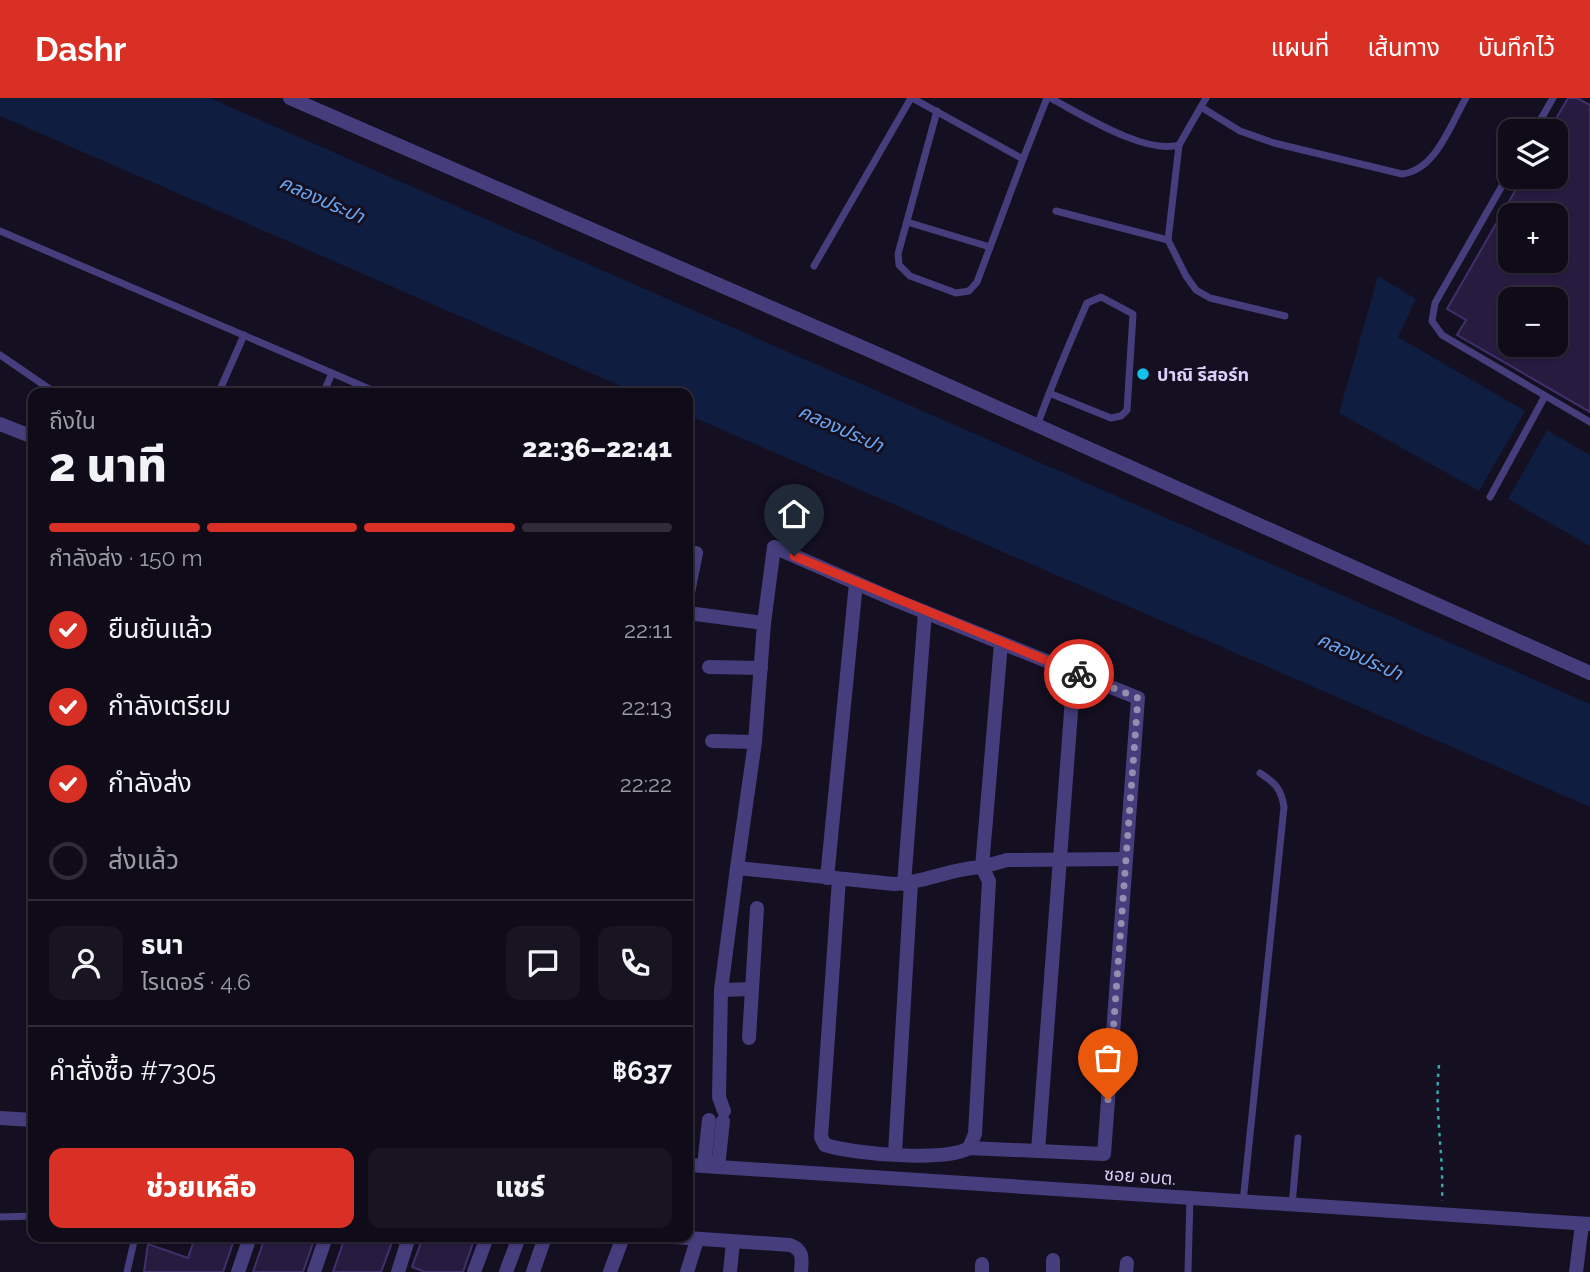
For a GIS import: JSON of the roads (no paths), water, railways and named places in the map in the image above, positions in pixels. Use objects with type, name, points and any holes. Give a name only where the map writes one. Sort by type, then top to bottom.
[{"type":"street","points":[[290,98],[880,355],[1590,673]]},
{"type":"street","points":[[0,424],[28,435]]},
{"type":"street","points":[[711,1166],[717,1112],[721,990],[755,742],[764,624],[774,547],[925,612],[1138,698],[1104,1154],[969,1148],[958,1154],[936,1156],[836,1148],[825,1145],[821,1137],[833,878],[856,583]]},
{"type":"street","points":[[693,568],[696,553]]},
{"type":"street","points":[[895,1153],[907,883],[925,612]]},
{"type":"street","points":[[693,614],[764,624]]},
{"type":"street","points":[[969,1148],[975,1134],[989,881],[982,867],[1001,643]]},
{"type":"street","points":[[709,667],[761,668]]},
{"type":"street","points":[[1038,1151],[1074,672]]},
{"type":"street","points":[[712,740],[755,742]]},
{"type":"street","points":[[737,868],[907,883],[954,870],[982,867],[1007,860],[1126,859]]},
{"type":"street","points":[[749,1038],[757,908]]},
{"type":"street","points":[[721,990],[752,989]]},
{"type":"street","points":[[0,1118],[28,1120]]},
{"type":"street","name":"ซอย อบต.","points":[[693,1165],[1586,1224]]},
{"type":"street","points":[[1576,1272],[1586,1224]]},
{"type":"street","points":[[693,1240],[797,1247],[802,1254],[801,1272]]},
{"type":"street","points":[[687,1272],[697,1240]]},
{"type":"street","points":[[238,1272],[248,1242]]},
{"type":"street","points":[[314,1272],[324,1242]]},
{"type":"street","points":[[402,1271],[408,1242]]},
{"type":"street","points":[[474,1272],[485,1242]]},
{"type":"street","points":[[506,1272],[517,1242]]},
{"type":"street","points":[[533,1272],[543,1242]]},
{"type":"street","points":[[610,1272],[621,1242]]},
{"type":"street","points":[[730,1272],[733,1242]]},
{"type":"lane","points":[[814,266],[912,98],[1023,159]]},
{"type":"lane","points":[[937,111],[898,254],[899,265],[910,276],[956,293],[969,291],[977,282],[1049,98],[1122,135],[1170,147],[1179,145]]},
{"type":"lane","points":[[1206,98],[1179,145],[1168,240],[1196,290],[1210,298],[1284,316]]},
{"type":"lane","points":[[1201,107],[1240,131],[1266,140],[1402,174],[1416,172],[1429,162],[1466,98]]},
{"type":"lane","points":[[1541,119],[1553,98]]},
{"type":"lane","points":[[1500,189],[1435,303],[1432,321],[1442,335],[1590,422]]},
{"type":"lane","points":[[1056,211],[1168,240]]},
{"type":"lane","points":[[907,222],[990,247]]},
{"type":"lane","points":[[0,231],[367,388]]},
{"type":"lane","points":[[1037,426],[1049,393],[1087,303],[1101,297],[1133,314],[1127,410],[1121,416],[1111,418],[1049,393]]},
{"type":"lane","points":[[221,388],[244,335]]},
{"type":"lane","points":[[0,355],[48,388]]},
{"type":"lane","points":[[326,388],[332,373]]},
{"type":"lane","points":[[1490,497],[1545,396]]},
{"type":"lane","points":[[1243,1202],[1283,807],[1282,793],[1276,784],[1260,773]]},
{"type":"lane","points":[[1292,1205],[1298,1138]]},
{"type":"lane","points":[[1188,1272],[1190,1198]]},
{"type":"lane","points":[[0,1217],[28,1216]]},
{"type":"lane","points":[[127,1272],[134,1242]]},
{"type":"water","name":"คลองประปา","points":[[0,98],[210,98],[1590,704],[1590,807],[693,417],[693,388],[625,388],[0,116]]},
{"type":"water","points":[[1378,276],[1416,299],[1398,337],[1525,411],[1479,491],[1339,413]]},
{"type":"water","points":[[1547,430],[1590,455],[1590,546],[1508,499]]},
{"type":"place","name":"ปาณิ รีสอร์ท","points":[[1143,374]]}]
